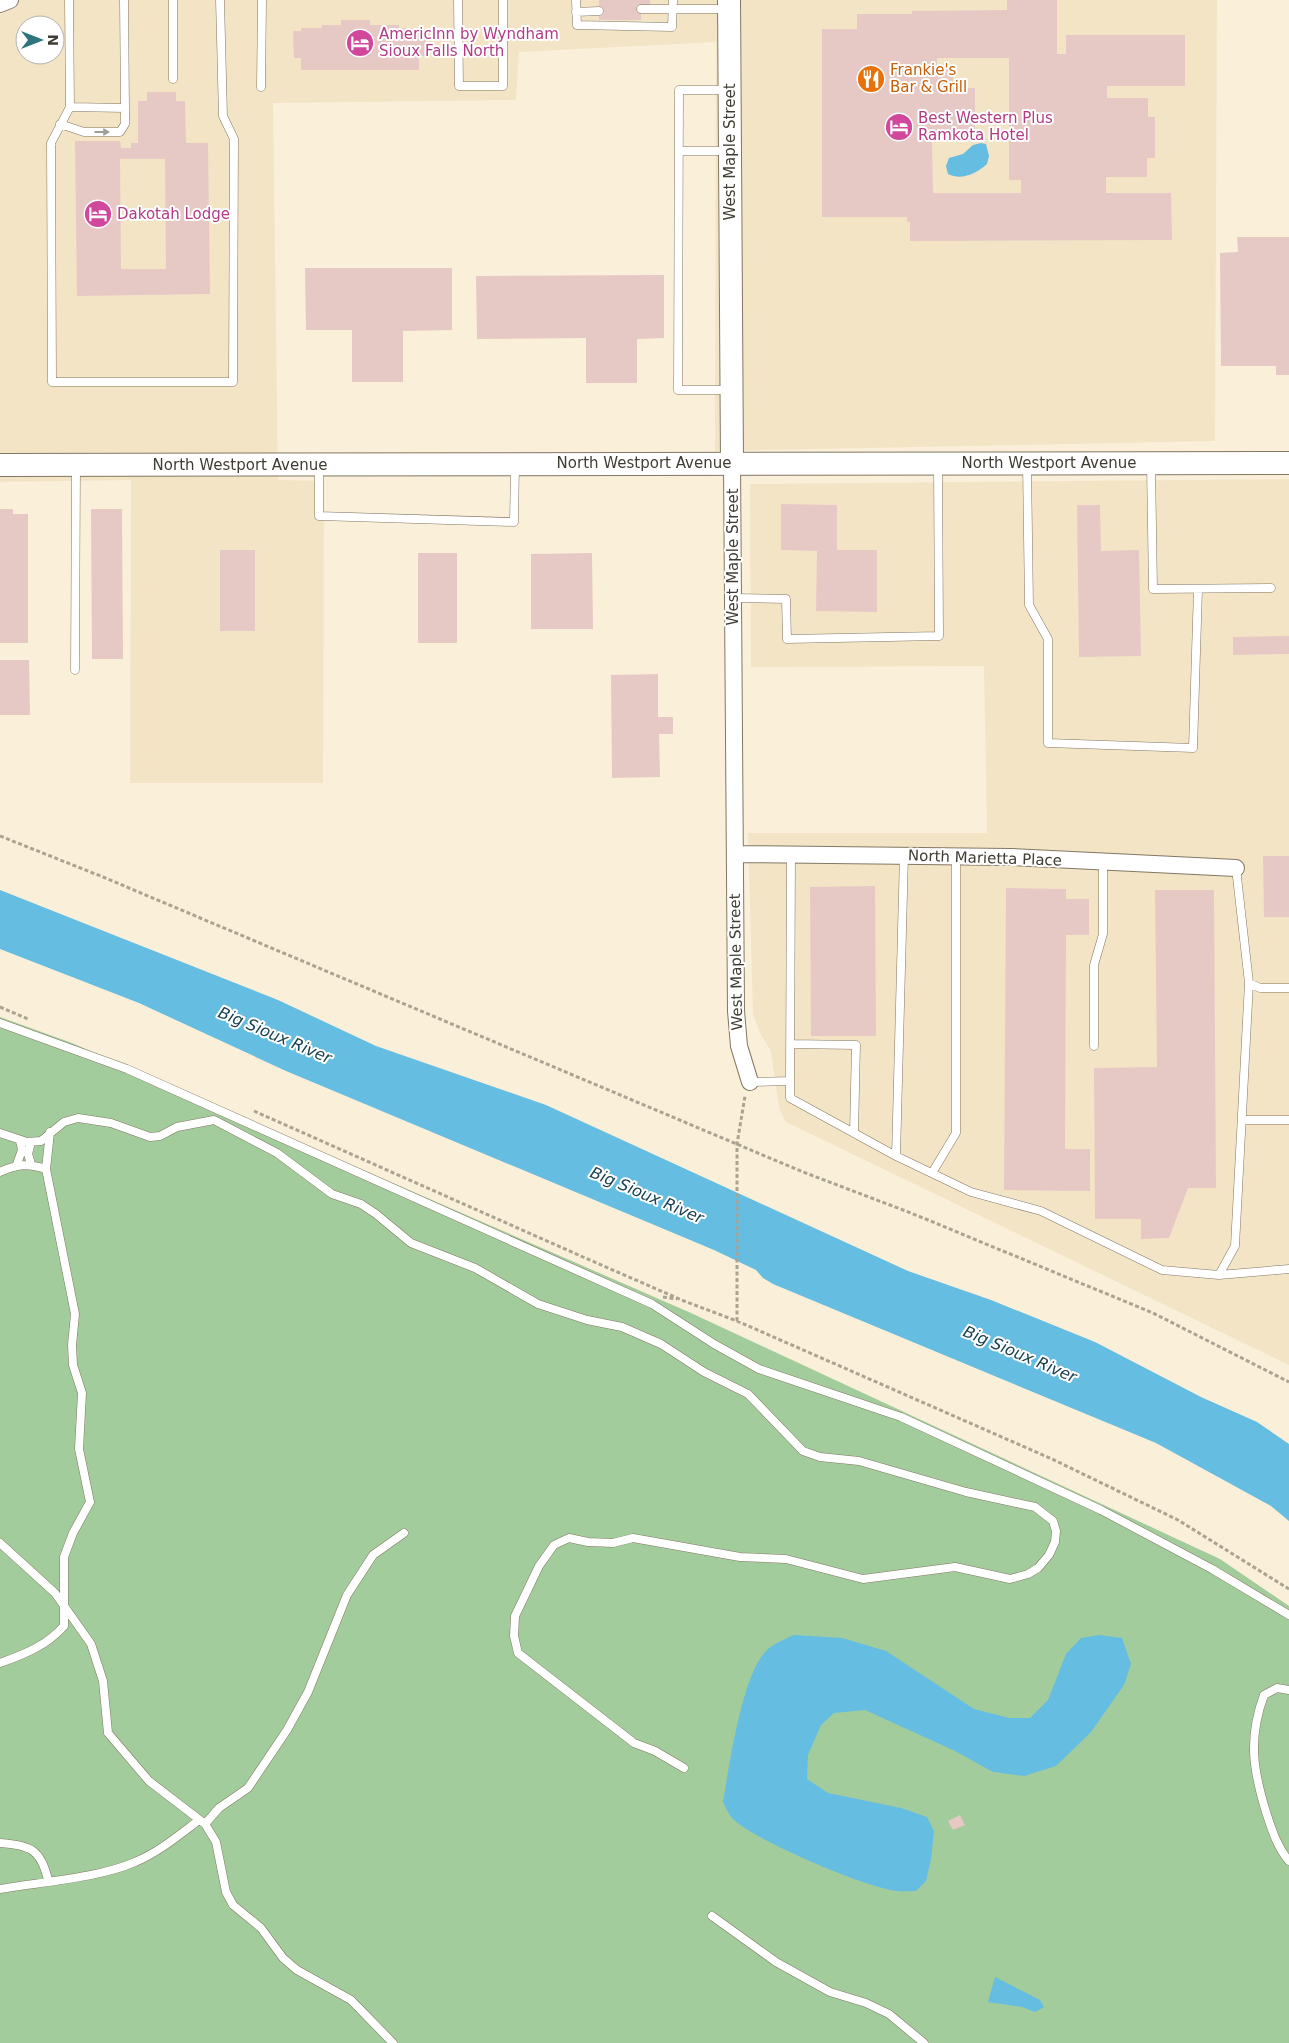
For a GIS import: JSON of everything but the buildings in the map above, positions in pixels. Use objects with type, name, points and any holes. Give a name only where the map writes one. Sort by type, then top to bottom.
[{"type":"main road","name":"West Maple Street","points":[[729,5],[732,463]]},
{"type":"main road","name":"North Westport Avenue","points":[[0,465],[1289,463]]},
{"type":"street","points":[[0,4],[10,0]]},
{"type":"street","name":"West Maple Street","points":[[732,463],[737,1030],[750,1082]]},
{"type":"street","name":"North Marietta Place","points":[[735,854],[956,856],[1236,868]]},
{"type":"lane","points":[[69,0],[70,107],[51,143],[52,382],[233,382],[234,139],[223,116],[220,0]]},
{"type":"lane","points":[[60,124],[84,132],[120,132],[125,124],[124,0]]},
{"type":"lane","points":[[173,0],[173,79]]},
{"type":"lane","points":[[261,87],[262,0]]},
{"type":"lane","points":[[458,0],[459,86],[503,86],[502,0]]},
{"type":"lane","points":[[576,0],[577,25],[672,27],[673,4]]},
{"type":"lane","points":[[641,9],[673,4],[729,5]]},
{"type":"lane","points":[[576,12],[599,11]]},
{"type":"lane","points":[[730,90],[679,90],[678,390],[732,390]]},
{"type":"lane","points":[[70,107],[125,108]]},
{"type":"lane","points":[[679,151],[730,151]]},
{"type":"lane","points":[[733,598],[786,599],[787,639],[939,636],[938,463]]},
{"type":"lane","points":[[1027,463],[1029,605],[1048,639],[1048,743],[1193,748],[1198,589]]},
{"type":"lane","points":[[1151,463],[1154,589],[1271,588]]},
{"type":"lane","points":[[319,464],[319,516],[514,522],[515,464]]},
{"type":"lane","points":[[75,670],[76,465]]},
{"type":"lane","points":[[791,854],[790,1098],[896,1156],[971,1192],[1041,1212],[1162,1270],[1219,1275],[1289,1269]]},
{"type":"lane","points":[[896,1156],[904,855]]},
{"type":"lane","points":[[932,1173],[956,1133],[956,856]]},
{"type":"lane","points":[[1094,1046],[1094,965],[1103,934],[1103,862]]},
{"type":"lane","points":[[1219,1275],[1235,1246],[1249,983],[1236,868]]},
{"type":"lane","points":[[1249,983],[1260,988],[1289,988]]},
{"type":"lane","points":[[0,1023],[127,1069],[652,1304],[714,1344],[759,1369],[901,1417],[989,1457],[1110,1515],[1212,1569],[1289,1615]]},
{"type":"lane","points":[[790,1044],[856,1045],[854,1133]]},
{"type":"lane","points":[[750,1082],[790,1081]]},
{"type":"lane","points":[[0,1133],[20,1140],[41,1141],[64,1122],[78,1118],[111,1124],[150,1137],[160,1136],[177,1127],[214,1120],[277,1153],[332,1194],[361,1204],[411,1243],[475,1268],[538,1304],[587,1320],[622,1327],[661,1344],[704,1372],[748,1394],[804,1451],[820,1457],[859,1461],[966,1492],[1035,1507],[1053,1522],[1056,1531],[1055,1542],[1049,1555],[1038,1568],[1028,1574],[1010,1579],[955,1568],[863,1579],[786,1559],[740,1557],[633,1538],[613,1543],[588,1542],[569,1538],[554,1545],[540,1566],[515,1616],[514,1636],[518,1653],[634,1743],[655,1751],[684,1768]]},
{"type":"lane","points":[[1242,1120],[1289,1120]]},
{"type":"lane","points":[[0,1663],[26,1654],[52,1640],[64,1626],[64,1557],[73,1533],[90,1502],[79,1449],[82,1393],[73,1365],[72,1346],[75,1314],[46,1169],[50,1132]]},
{"type":"lane","points":[[18,1164],[22,1150],[20,1140]]},
{"type":"lane","points":[[31,1142],[28,1154],[32,1164]]},
{"type":"lane","points":[[0,1172],[18,1164],[32,1164],[46,1169]]},
{"type":"lane","points":[[0,1889],[115,1869],[134,1863],[152,1855],[202,1822],[248,1788],[287,1730],[308,1692],[348,1595],[374,1555],[404,1533]]},
{"type":"lane","points":[[0,1543],[55,1593],[91,1644],[104,1681],[108,1733],[149,1781],[202,1822],[216,1842],[226,1892],[233,1905],[262,1928],[283,1958],[297,1970],[351,2000],[393,2043]]},
{"type":"lane","points":[[1289,1690],[1277,1688],[1264,1695],[1256,1718],[1253,1749],[1256,1778],[1273,1836],[1289,1861]]},
{"type":"lane","points":[[0,1843],[30,1848],[42,1858],[48,1880]]},
{"type":"lane","points":[[712,1916],[776,1962],[830,1992],[866,2003],[889,2014],[924,2043]]},
{"type":"path","points":[[0,836],[737,1144],[1153,1313],[1289,1382]]},
{"type":"path","points":[[750,1082],[742,1104],[737,1144],[738,1321],[1126,1493],[1178,1520],[1289,1589]]},
{"type":"shaded area","points":[[0,0],[1217,0],[1215,441],[715,451],[716,42],[519,52],[516,100],[273,103],[278,480],[324,481],[323,783],[130,783],[131,480],[0,482]]},
{"type":"shaded area","points":[[1289,479],[1289,1365],[786,1122],[779,1108],[771,1051],[761,1035],[753,1014],[748,833],[987,833],[984,666],[751,667],[750,484]]},
{"type":"green space","points":[[0,1017],[72,1043],[691,1313],[1220,1559],[1289,1606],[1289,2043],[0,2043]]},
{"type":"water","points":[[986,144],[989,156],[987,164],[969,175],[959,177],[948,174],[946,166],[949,158],[963,154],[973,145]]},
{"type":"water","name":"Big Sioux River","points":[[0,890],[278,1000],[376,1046],[546,1105],[908,1271],[991,1300],[1095,1342],[1201,1397],[1257,1422],[1289,1444],[1289,1521],[1271,1506],[1156,1443],[773,1284],[763,1278],[756,1270],[714,1250],[286,1071],[139,1003],[0,949]]},
{"type":"water","points":[[794,1635],[842,1638],[886,1651],[974,1709],[1009,1718],[1030,1718],[1048,1700],[1066,1654],[1081,1638],[1099,1635],[1122,1638],[1131,1664],[1124,1685],[1091,1732],[1056,1766],[1024,1776],[993,1772],[955,1751],[865,1710],[834,1713],[821,1725],[808,1755],[807,1779],[828,1793],[901,1808],[927,1817],[934,1831],[926,1881],[916,1891],[899,1891],[882,1888],[837,1872],[763,1839],[733,1819],[723,1802],[738,1722],[750,1679],[758,1662],[767,1650]]},
{"type":"water","points":[[995,1977],[1040,2000],[1044,2007],[1035,2012],[1022,2007],[988,2002]]},
{"type":"place","name":"AmericInn by Wyndham Sioux Falls North","points":[[360,43]]},
{"type":"place","name":"Frankie's Bar & Grill","points":[[871,79]]},
{"type":"place","name":"Best Western Plus Ramkota Hotel","points":[[899,127]]},
{"type":"place","name":"Dakotah Lodge","points":[[98,214]]}]
